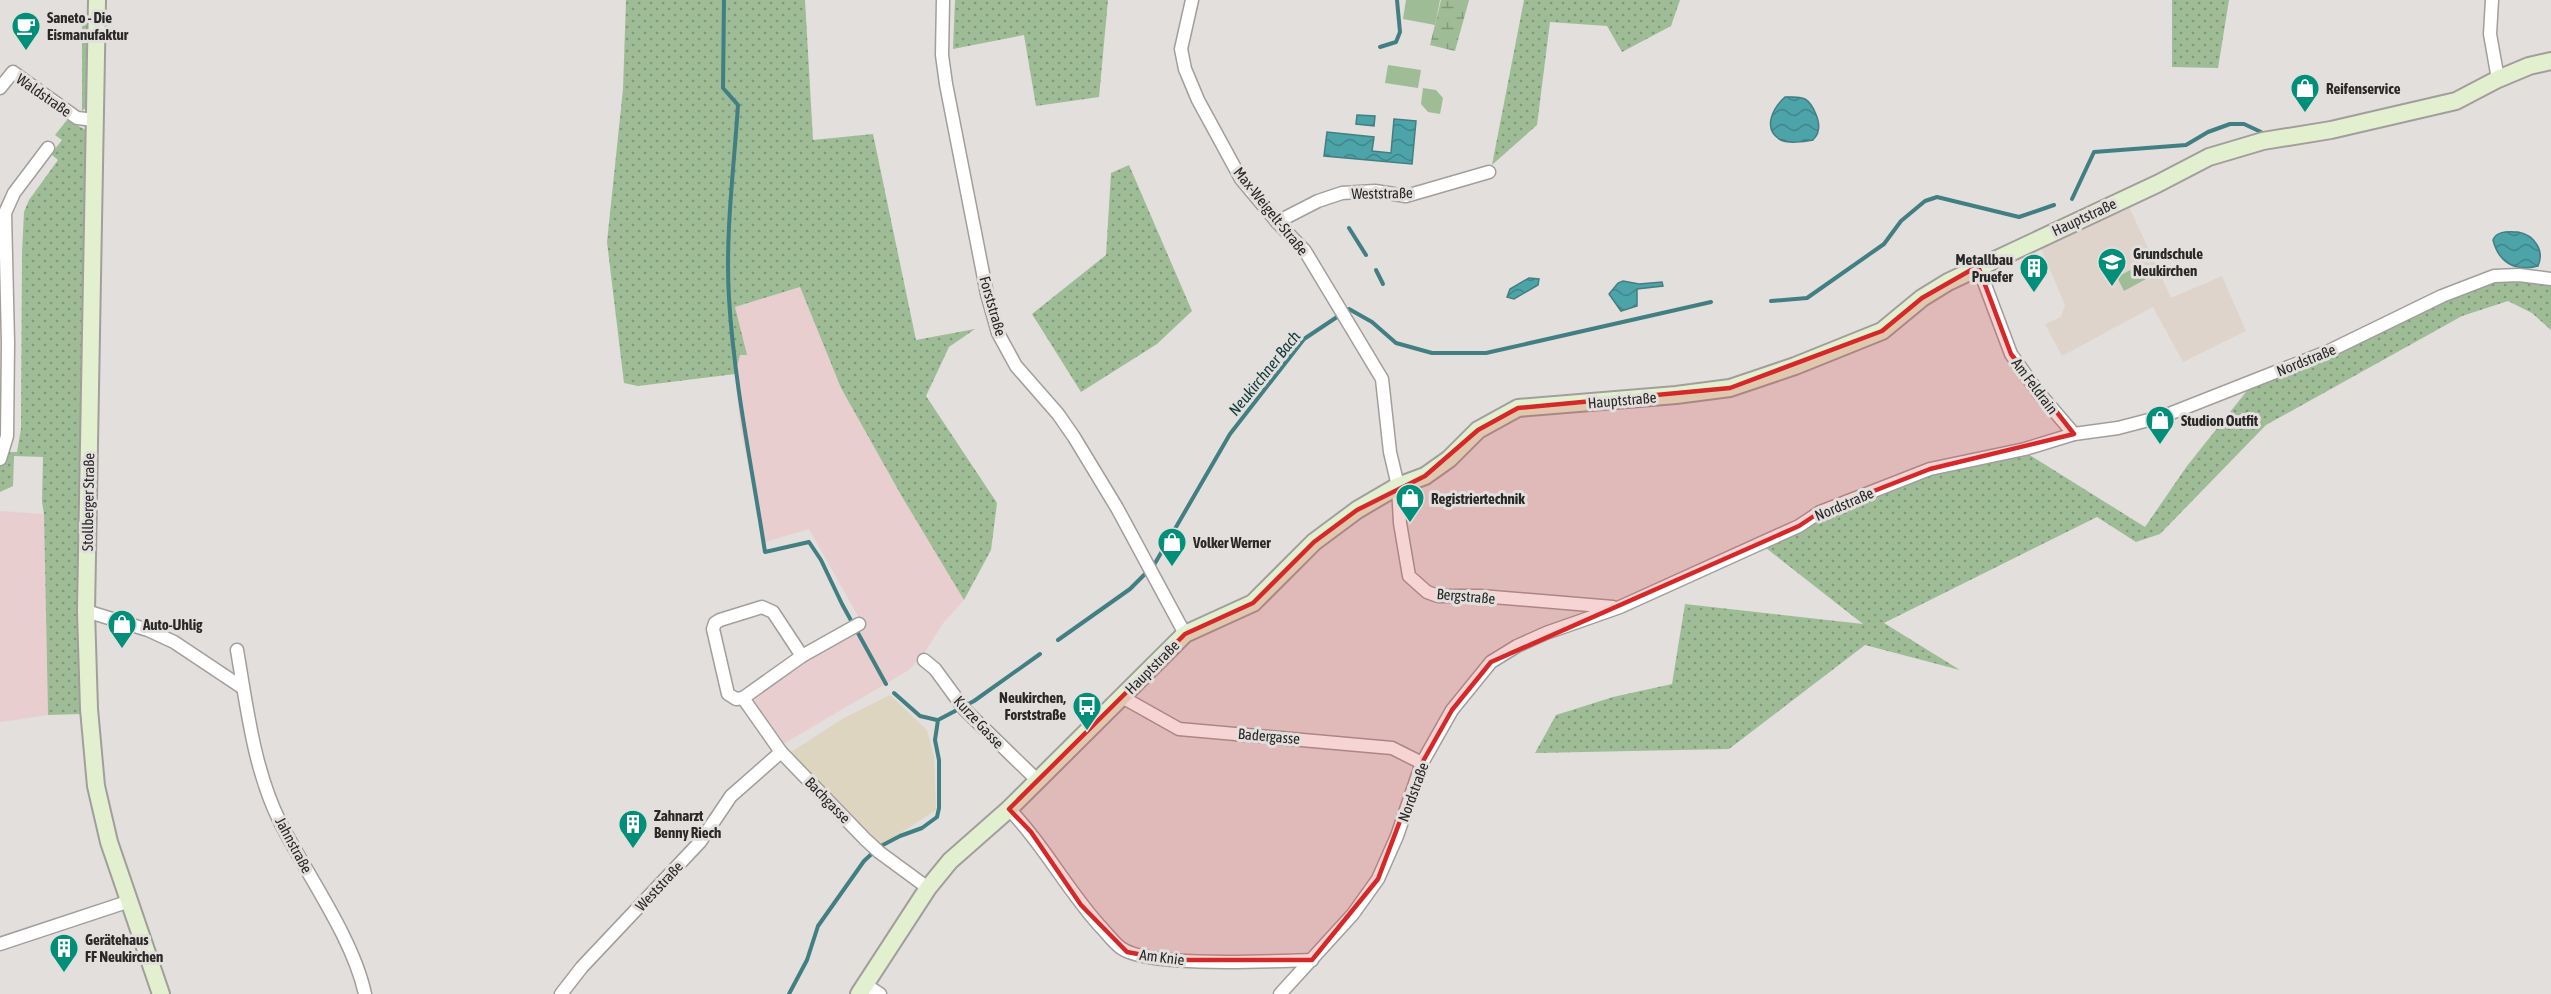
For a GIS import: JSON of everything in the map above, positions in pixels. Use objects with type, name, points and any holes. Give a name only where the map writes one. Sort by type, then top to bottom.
[{"type":"street","name":"Stollberger Straße","points":[[97,0],[86,611],[89,709],[96,786],[109,842],[161,994]]},
{"type":"street","name":"Forststraße","points":[[943,0],[942,55],[946,84],[987,294],[998,333],[1016,366],[1066,425],[1117,508],[1148,570],[1185,634]]},
{"type":"street","name":"Max-Weigelt-Straße","points":[[1192,0],[1181,49],[1185,69],[1198,100],[1241,179],[1305,251],[1382,379],[1390,453],[1398,486]]},
{"type":"street","points":[[2492,0],[2490,34],[2498,79]]},
{"type":"street","name":"Hauptstraße","points":[[868,991],[928,888],[950,861],[1038,781],[1185,634],[1253,603],[1314,542],[1357,510],[1398,486],[1425,476],[1449,459],[1478,430],[1518,408],[1676,395],[1730,388],[1795,366],[1882,330],[1922,298],[1978,266],[2157,184],[2209,157],[2263,141],[2331,130],[2456,101],[2498,79],[2529,66],[2551,61]]},
{"type":"street","name":"Waldstraße","points":[[0,88],[13,72],[76,118],[95,120]]},
{"type":"street","points":[[0,459],[8,436],[7,236],[3,212],[14,193],[48,148]]},
{"type":"street","name":"Weststraße","points":[[1277,222],[1318,201],[1342,194],[1376,191],[1406,196],[1489,172]]},
{"type":"street","name":"Am Feldrain","points":[[1978,266],[2011,354],[2038,392],[2074,434]]},
{"type":"street","name":"Nordstraße","points":[[1280,994],[1353,914],[1378,879],[1397,836],[1422,763],[1452,710],[1491,662],[1517,646],[1546,633],[1620,607],[1799,526],[1820,512],[1930,469],[2025,449],[2074,434],[2118,428],[2164,416],[2329,351],[2442,296],[2494,276],[2519,275],[2551,279]]},
{"type":"street","name":"Bergstraße","points":[[1398,486],[1409,576],[1427,592],[1438,596],[1481,596],[1620,607]]},
{"type":"street","name":"Bachgasse","points":[[802,656],[767,608],[762,607],[720,620],[713,629],[728,694],[736,699],[743,698],[781,752],[877,850],[928,888]]},
{"type":"street","points":[[86,611],[148,630],[174,642],[243,688]]},
{"type":"street","points":[[743,698],[802,656],[859,624]]},
{"type":"street","name":"Jahnstraße","points":[[237,650],[265,787],[280,822],[350,952],[365,994]]},
{"type":"street","name":"Kurze Gasse","points":[[924,660],[935,669],[963,707],[1038,781]]},
{"type":"street","name":"Badergasse","points":[[1122,697],[1179,729],[1392,748],[1422,763]]},
{"type":"street","name":"Weststraße","points":[[561,994],[582,968],[700,842],[731,796],[781,752]]},
{"type":"street","name":"Am Knie","points":[[1009,809],[1031,832],[1081,905],[1119,947],[1127,952],[1170,960],[1312,960]]},
{"type":"street","points":[[0,944],[130,901]]},
{"type":"highlighted area","points":[[1978,266],[2011,354],[2074,434],[1930,469],[1820,512],[1799,526],[1491,662],[1452,710],[1422,763],[1378,879],[1312,960],[1170,960],[1127,952],[1081,905],[1031,832],[1009,809],[1185,634],[1253,603],[1314,542],[1357,510],[1425,476],[1478,430],[1518,408],[1730,388],[1882,331],[1922,298]]},
{"type":"shaded area","name":"Grundschule Neukirchen","points":[[2129,207],[2171,298],[2222,276],[2246,331],[2183,362],[2153,307],[2062,356],[2045,324],[2061,317],[2065,305],[2040,246]]},
{"type":"shaded area","points":[[800,287],[841,388],[964,600],[944,622],[923,655],[909,670],[780,746],[752,698],[862,623],[809,529],[765,542],[740,426],[735,374],[740,354],[746,355],[735,307]]},
{"type":"shaded area","points":[[0,511],[44,514],[48,715],[0,722]]},
{"type":"shaded area","points":[[890,695],[927,730],[934,757],[936,810],[879,847],[788,754],[844,718]]},
{"type":"green space","points":[[626,0],[805,0],[813,140],[873,134],[916,340],[975,329],[949,347],[926,396],[997,503],[991,550],[964,600],[841,388],[800,287],[735,307],[747,355],[740,355],[735,374],[638,386],[624,383],[607,242],[623,89]]},
{"type":"green space","points":[[955,0],[1108,0],[1099,97],[1036,106],[1024,35],[953,49]]},
{"type":"green space","points":[[1406,0],[1440,0],[1435,25],[1403,19]]},
{"type":"green space","points":[[1441,0],[1469,0],[1455,51],[1430,45]]},
{"type":"green space","points":[[1524,0],[1680,0],[1671,26],[1622,52],[1607,26],[1550,22],[1537,125],[1492,165]]},
{"type":"green space","points":[[2172,0],[2229,0],[2218,68],[2172,67]]},
{"type":"green space","points":[[82,17],[90,17],[88,106],[82,111]]},
{"type":"green space","points":[[1388,65],[1421,70],[1418,88],[1385,83]]},
{"type":"green space","points":[[1423,88],[1436,90],[1443,98],[1440,114],[1428,112],[1421,104]]},
{"type":"green space","points":[[67,120],[86,130],[79,590],[81,714],[48,715],[42,502],[43,457],[14,456],[13,486],[0,492],[0,466],[9,452],[17,452],[21,429],[24,212],[29,200],[58,160],[51,154],[62,140],[55,135]]},
{"type":"green space","points":[[1129,165],[1192,311],[1157,344],[1081,392],[1032,314],[1106,255],[1111,173]]},
{"type":"green space","points":[[2140,265],[2146,279],[2124,291],[2117,277]]},
{"type":"green space","points":[[2542,280],[2551,282],[2551,330],[2532,313],[2508,301],[2462,316],[2266,425],[2160,534],[2136,542],[2097,517],[1884,623],[1960,670],[1865,645],[1729,749],[1535,753],[1556,715],[1613,697],[1672,684],[1685,604],[1863,624],[1766,548],[1848,505],[1929,475],[2025,452],[2145,527],[2187,466],[2250,387],[2442,299],[2496,281]]},
{"type":"water","points":[[1785,97],[1803,98],[1811,105],[1819,127],[1818,134],[1813,140],[1786,142],[1774,134],[1771,129],[1772,117],[1777,106]]},
{"type":"water","points":[[1357,115],[1375,116],[1374,126],[1356,124]]},
{"type":"water","points":[[1394,119],[1416,121],[1412,164],[1324,156],[1327,132],[1374,137],[1372,151],[1391,153]]},
{"type":"water","points":[[2504,232],[2518,232],[2529,236],[2537,244],[2540,254],[2538,266],[2522,268],[2509,264],[2499,255],[2493,240],[2495,237]]},
{"type":"water","points":[[1529,278],[1539,279],[1538,285],[1514,299],[1507,297],[1510,289]]},
{"type":"water","points":[[1623,281],[1639,284],[1662,282],[1663,286],[1637,289],[1637,306],[1621,311],[1609,294],[1618,283]]},
{"type":"waterway","points":[[724,0],[723,88],[738,105],[729,226],[728,274],[731,330],[765,552],[809,542],[821,560],[842,604],[886,684]]},
{"type":"waterway","points":[[1380,47],[1396,42],[1400,32],[1397,0]]},
{"type":"waterway","name":"Neukirchner Bach","points":[[2072,199],[2094,152],[2186,145],[2208,132],[2230,124],[2244,124],[2261,132]]},
{"type":"waterway","name":"Neukirchner Bach","points":[[1771,301],[1807,298],[1884,244],[1901,221],[1925,201],[1937,197],[2019,217],[2054,205]]},
{"type":"waterway","points":[[1349,228],[1366,255]]},
{"type":"waterway","points":[[1376,270],[1383,284]]},
{"type":"waterway","name":"Neukirchner Bach","points":[[1058,640],[1130,589],[1154,565],[1230,434],[1304,339],[1349,309],[1372,322],[1396,343],[1432,353],[1486,353],[1711,302]]},
{"type":"waterway","name":"Neukirchner Bach","points":[[789,994],[807,960],[818,926],[864,861],[879,847],[922,828],[937,817],[939,760],[935,740],[938,720],[974,701],[1040,654]]},
{"type":"waterway","points":[[894,693],[920,716],[937,720]]},
{"type":"place","name":"Saneto - Die Eismanufaktur","points":[[26,52]]},
{"type":"place","name":"Reifenservice","points":[[2305,114]]},
{"type":"place","name":"Grundschule Neukirchen","points":[[2112,288]]},
{"type":"place","name":"Metallbau Pruefer","points":[[2034,294]]},
{"type":"place","name":"Studion Outfit","points":[[2160,446]]},
{"type":"place","name":"Registriertechnik","points":[[1410,524]]},
{"type":"place","name":"Volker Werner","points":[[1172,568]]},
{"type":"place","name":"Auto-Uhlig","points":[[122,650]]},
{"type":"place","name":"Neukirchen, Forststraße","points":[[1087,732]]},
{"type":"place","name":"Zahnarzt Benny Riech","points":[[633,850]]},
{"type":"place","name":"Gerätehaus FF Neukirchen","points":[[64,974]]}]
